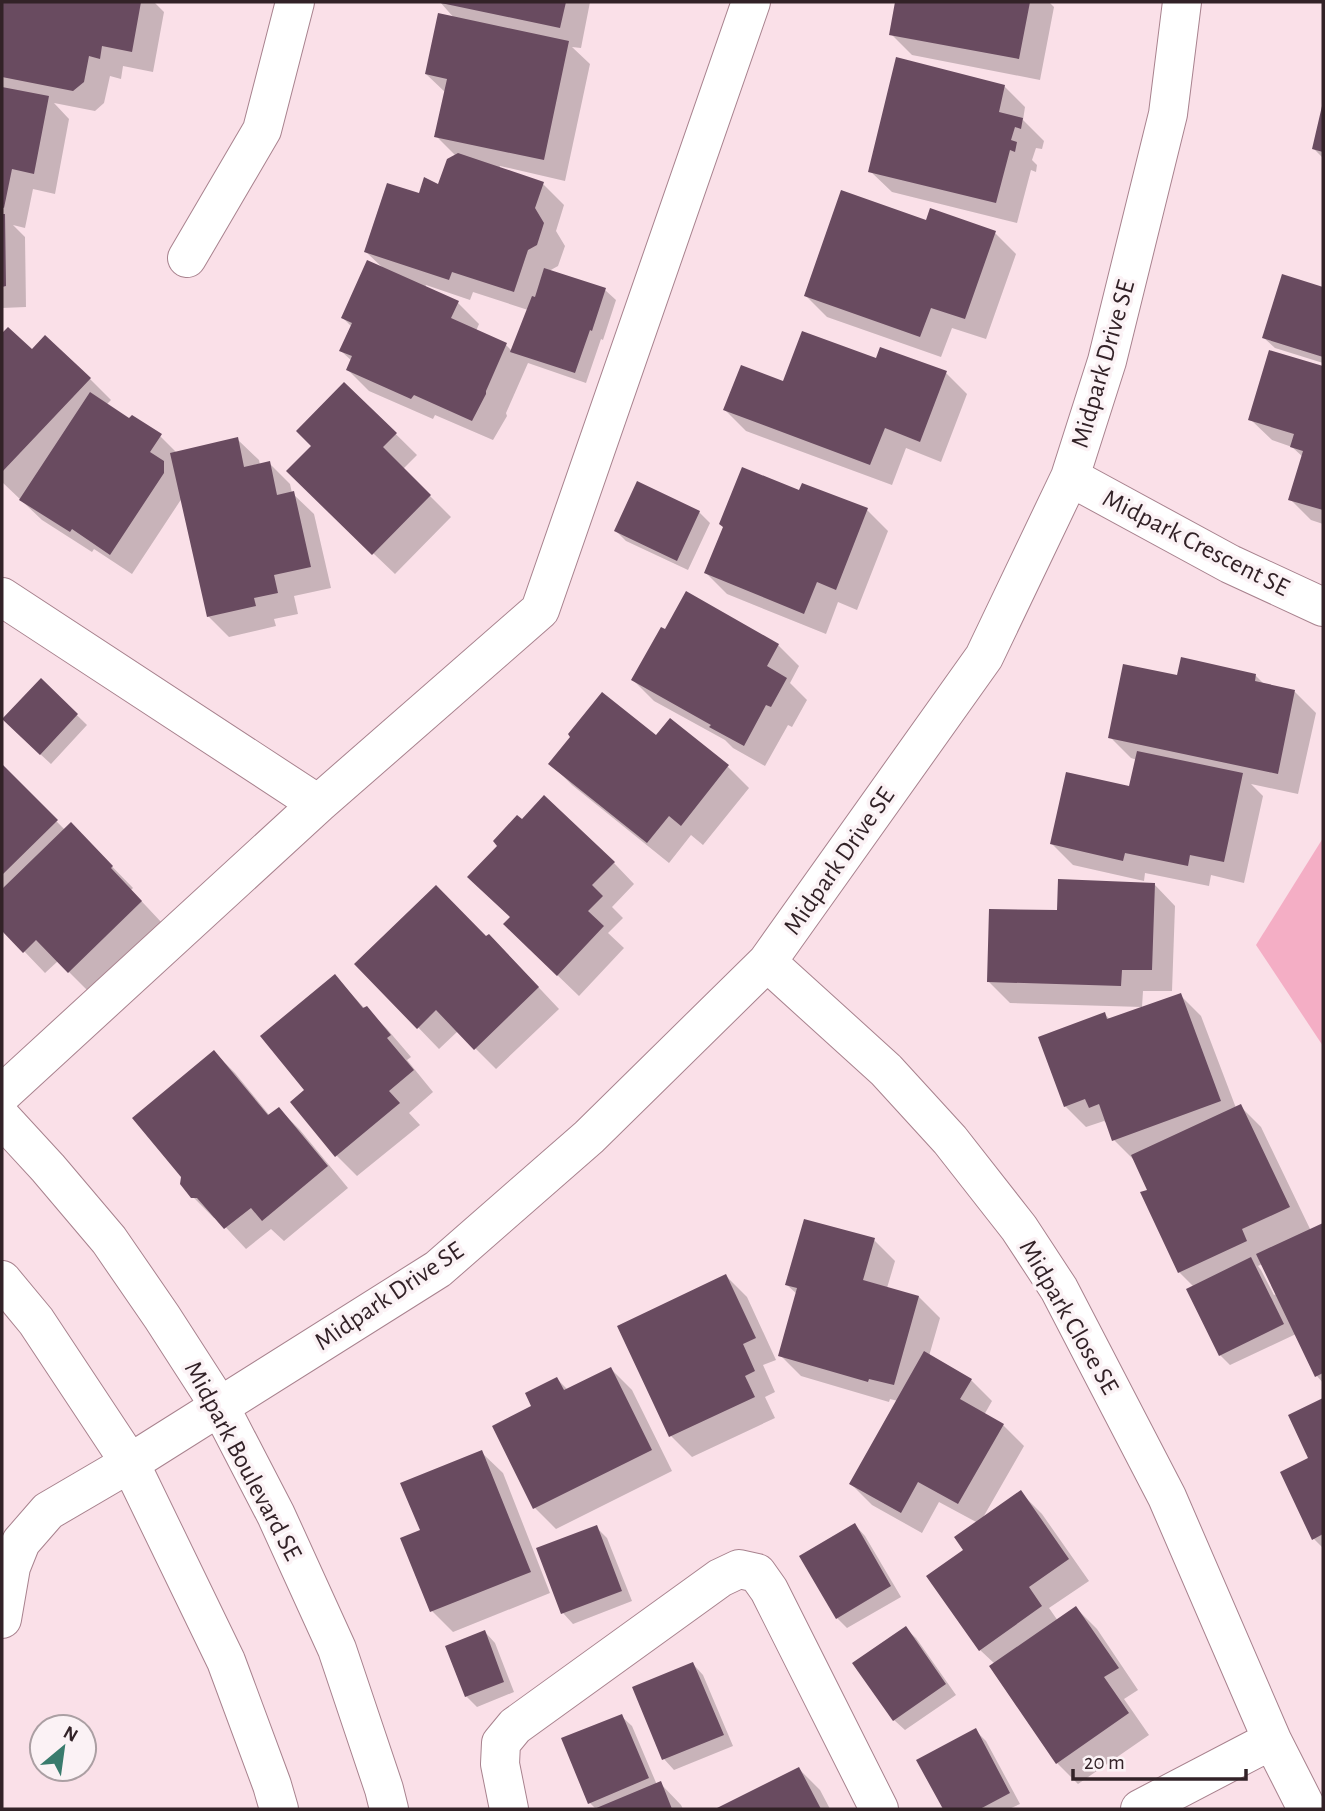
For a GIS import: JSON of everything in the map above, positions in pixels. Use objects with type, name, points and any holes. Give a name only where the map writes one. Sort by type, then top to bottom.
[{"type":"street","points":[[187,258],[262,130],[295,2]]},
{"type":"street","points":[[2,1094],[318,804],[540,610],[751,2]]},
{"type":"street","name":"Midpark Drive SE","points":[[2,1619],[11,1567],[20,1542],[48,1511],[130,1463],[438,1269],[589,1137],[767,962],[984,657],[1070,477],[1107,361],[1168,114],[1182,2]]},
{"type":"street","name":"Midpark Crescent SE","points":[[1070,477],[1230,564],[1323,607]]},
{"type":"street","points":[[2,597],[318,804]]},
{"type":"street","name":"Midpark Close SE","points":[[767,962],[886,1070],[950,1140],[1018,1228],[1052,1279],[1167,1497],[1272,1740],[1307,1809]]},
{"type":"street","name":"Midpark Boulevard SE","points":[[2,1118],[109,1240],[220,1407],[276,1515],[337,1650],[389,1809]]},
{"type":"street","points":[[2,1280],[36,1321],[130,1463],[226,1661],[279,1809]]},
{"type":"street","points":[[509,1809],[500,1764],[501,1743],[515,1726],[720,1578],[739,1569],[757,1573],[769,1590],[879,1809]]},
{"type":"street","points":[[1140,1809],[1272,1740]]},
{"type":"shaded area","points":[[1323,838],[1323,1046],[1256,945]]},
{"type":"building","points":[[2,2],[141,2],[132,52],[102,46],[100,59],[89,56],[84,82],[73,91],[2,77]]},
{"type":"building","points":[[436,2],[566,2],[560,28]]},
{"type":"building","points":[[895,2],[1030,2],[1019,59],[889,35]]},
{"type":"building","points":[[438,13],[569,41],[544,160],[434,137],[447,79],[425,74]]},
{"type":"building","points":[[896,57],[1005,85],[999,112],[1023,118],[1021,129],[1015,127],[1011,140],[1017,142],[1015,152],[1010,150],[996,203],[868,172]]},
{"type":"building","points":[[2,87],[49,96],[34,174],[12,169],[4,208],[2,207]]},
{"type":"building","points":[[1323,106],[1323,152],[1312,149]]},
{"type":"building","points":[[458,153],[544,182],[535,208],[544,223],[537,245],[528,250],[514,292],[452,272],[449,280],[364,252],[387,183],[419,193],[424,177],[438,184],[447,159]]},
{"type":"building","points":[[841,190],[926,220],[930,208],[996,231],[965,319],[931,308],[920,337],[804,296]]},
{"type":"building","points":[[2,214],[5,214],[6,286],[2,287]]},
{"type":"building","points":[[367,260],[459,301],[451,318],[507,343],[472,421],[414,395],[411,399],[346,370],[352,356],[339,351],[352,323],[341,318]]},
{"type":"building","points":[[544,268],[606,288],[575,373],[510,352],[532,296],[535,297]]},
{"type":"building","points":[[1282,274],[1323,287],[1323,357],[1262,338]]},
{"type":"building","points":[[8,327],[32,349],[45,335],[91,378],[2,472],[2,333]]},
{"type":"building","points":[[802,331],[876,358],[880,347],[947,371],[920,442],[885,428],[870,465],[723,410],[741,365],[783,381]]},
{"type":"building","points":[[1269,350],[1323,366],[1323,510],[1288,500],[1303,451],[1290,447],[1294,434],[1248,420]]},
{"type":"building","points":[[344,382],[397,433],[383,447],[431,495],[372,555],[286,471],[311,446],[296,431]]},
{"type":"building","points":[[90,392],[129,418],[132,415],[162,434],[150,452],[164,461],[164,473],[110,555],[72,529],[70,532],[19,500]]},
{"type":"building","points":[[238,437],[244,467],[270,461],[277,495],[294,491],[311,567],[274,575],[278,593],[254,598],[256,606],[207,617],[170,453]]},
{"type":"building","points":[[742,467],[799,490],[802,483],[868,508],[836,590],[817,582],[804,614],[704,573],[723,527],[719,524]]},
{"type":"building","points":[[637,481],[700,511],[677,561],[614,531]]},
{"type":"building","points":[[686,591],[779,644],[767,666],[787,678],[771,707],[766,705],[744,746],[631,680],[661,627],[665,629]]},
{"type":"building","points":[[1181,657],[1256,674],[1255,681],[1295,690],[1278,774],[1108,738],[1123,664],[1177,675]]},
{"type":"building","points":[[41,678],[78,714],[40,755],[2,719]]},
{"type":"building","points":[[602,692],[656,735],[670,718],[729,765],[681,826],[669,816],[647,843],[548,764]]},
{"type":"building","points":[[1137,751],[1243,773],[1224,862],[1190,855],[1188,866],[1125,853],[1123,861],[1050,844],[1066,772],[1129,786]]},
{"type":"building","points":[[2,764],[58,820],[2,875]]},
{"type":"building","points":[[544,795],[615,862],[592,885],[603,896],[588,911],[604,926],[557,976],[503,924],[510,917],[467,877],[497,846],[493,841],[517,815],[522,819]]},
{"type":"building","points":[[71,822],[142,901],[68,973],[36,940],[23,953],[2,931],[2,889]]},
{"type":"building","points":[[1058,879],[1155,883],[1152,970],[1122,970],[1121,986],[987,982],[989,909],[1057,910]]},
{"type":"building","points":[[436,885],[486,936],[489,934],[539,987],[474,1050],[436,1010],[417,1029],[354,964]]},
{"type":"building","points":[[335,974],[363,1008],[367,1006],[391,1035],[387,1038],[414,1070],[389,1091],[400,1103],[335,1157],[290,1102],[304,1090],[260,1036]]},
{"type":"building","points":[[1181,993],[1221,1101],[1112,1141],[1099,1104],[1089,1108],[1085,1099],[1064,1107],[1038,1037],[1105,1012],[1107,1019]]},
{"type":"building","points":[[214,1050],[268,1115],[279,1107],[328,1166],[262,1221],[251,1208],[224,1229],[197,1198],[191,1198],[180,1184],[181,1177],[132,1118]]},
{"type":"building","points":[[1241,1104],[1290,1207],[1242,1229],[1247,1241],[1178,1273],[1140,1192],[1147,1190],[1131,1155]]},
{"type":"building","points":[[804,1219],[875,1238],[863,1280],[919,1296],[894,1385],[869,1379],[868,1382],[778,1356],[797,1288],[785,1285]]},
{"type":"building","points":[[1323,1223],[1323,1373],[1315,1377],[1256,1254]]},
{"type":"building","points":[[1251,1257],[1284,1324],[1219,1356],[1186,1289]]},
{"type":"building","points":[[726,1274],[756,1338],[743,1344],[755,1371],[745,1376],[755,1397],[669,1437],[617,1326]]},
{"type":"building","points":[[924,1351],[972,1379],[960,1399],[1004,1424],[958,1504],[918,1482],[901,1513],[849,1484]]},
{"type":"building","points":[[611,1367],[652,1450],[533,1509],[492,1426],[531,1406],[525,1393],[557,1377],[564,1390]]},
{"type":"building","points":[[1323,1398],[1323,1534],[1312,1540],[1280,1472],[1308,1458],[1288,1415]]},
{"type":"building","points":[[482,1450],[531,1572],[430,1612],[400,1538],[420,1530],[400,1483]]},
{"type":"building","points":[[1021,1490],[1069,1559],[1029,1587],[1042,1606],[979,1651],[926,1576],[963,1550],[954,1537]]},
{"type":"building","points":[[855,1523],[891,1586],[836,1619],[799,1556]]},
{"type":"building","points":[[597,1525],[622,1591],[561,1614],[536,1548]]},
{"type":"building","points":[[1076,1606],[1119,1668],[1104,1677],[1129,1713],[1056,1764],[989,1666]]},
{"type":"building","points":[[906,1626],[946,1684],[893,1721],[852,1663]]},
{"type":"building","points":[[485,1630],[504,1682],[465,1697],[445,1646]]},
{"type":"building","points":[[693,1662],[724,1735],[662,1760],[632,1687]]},
{"type":"building","points":[[622,1714],[649,1778],[588,1804],[561,1738]]},
{"type":"building","points":[[976,1728],[1010,1793],[980,1809],[943,1809],[916,1760]]},
{"type":"building","points":[[799,1767],[821,1809],[715,1809]]},
{"type":"building","points":[[661,1781],[672,1809],[594,1809]]}]
